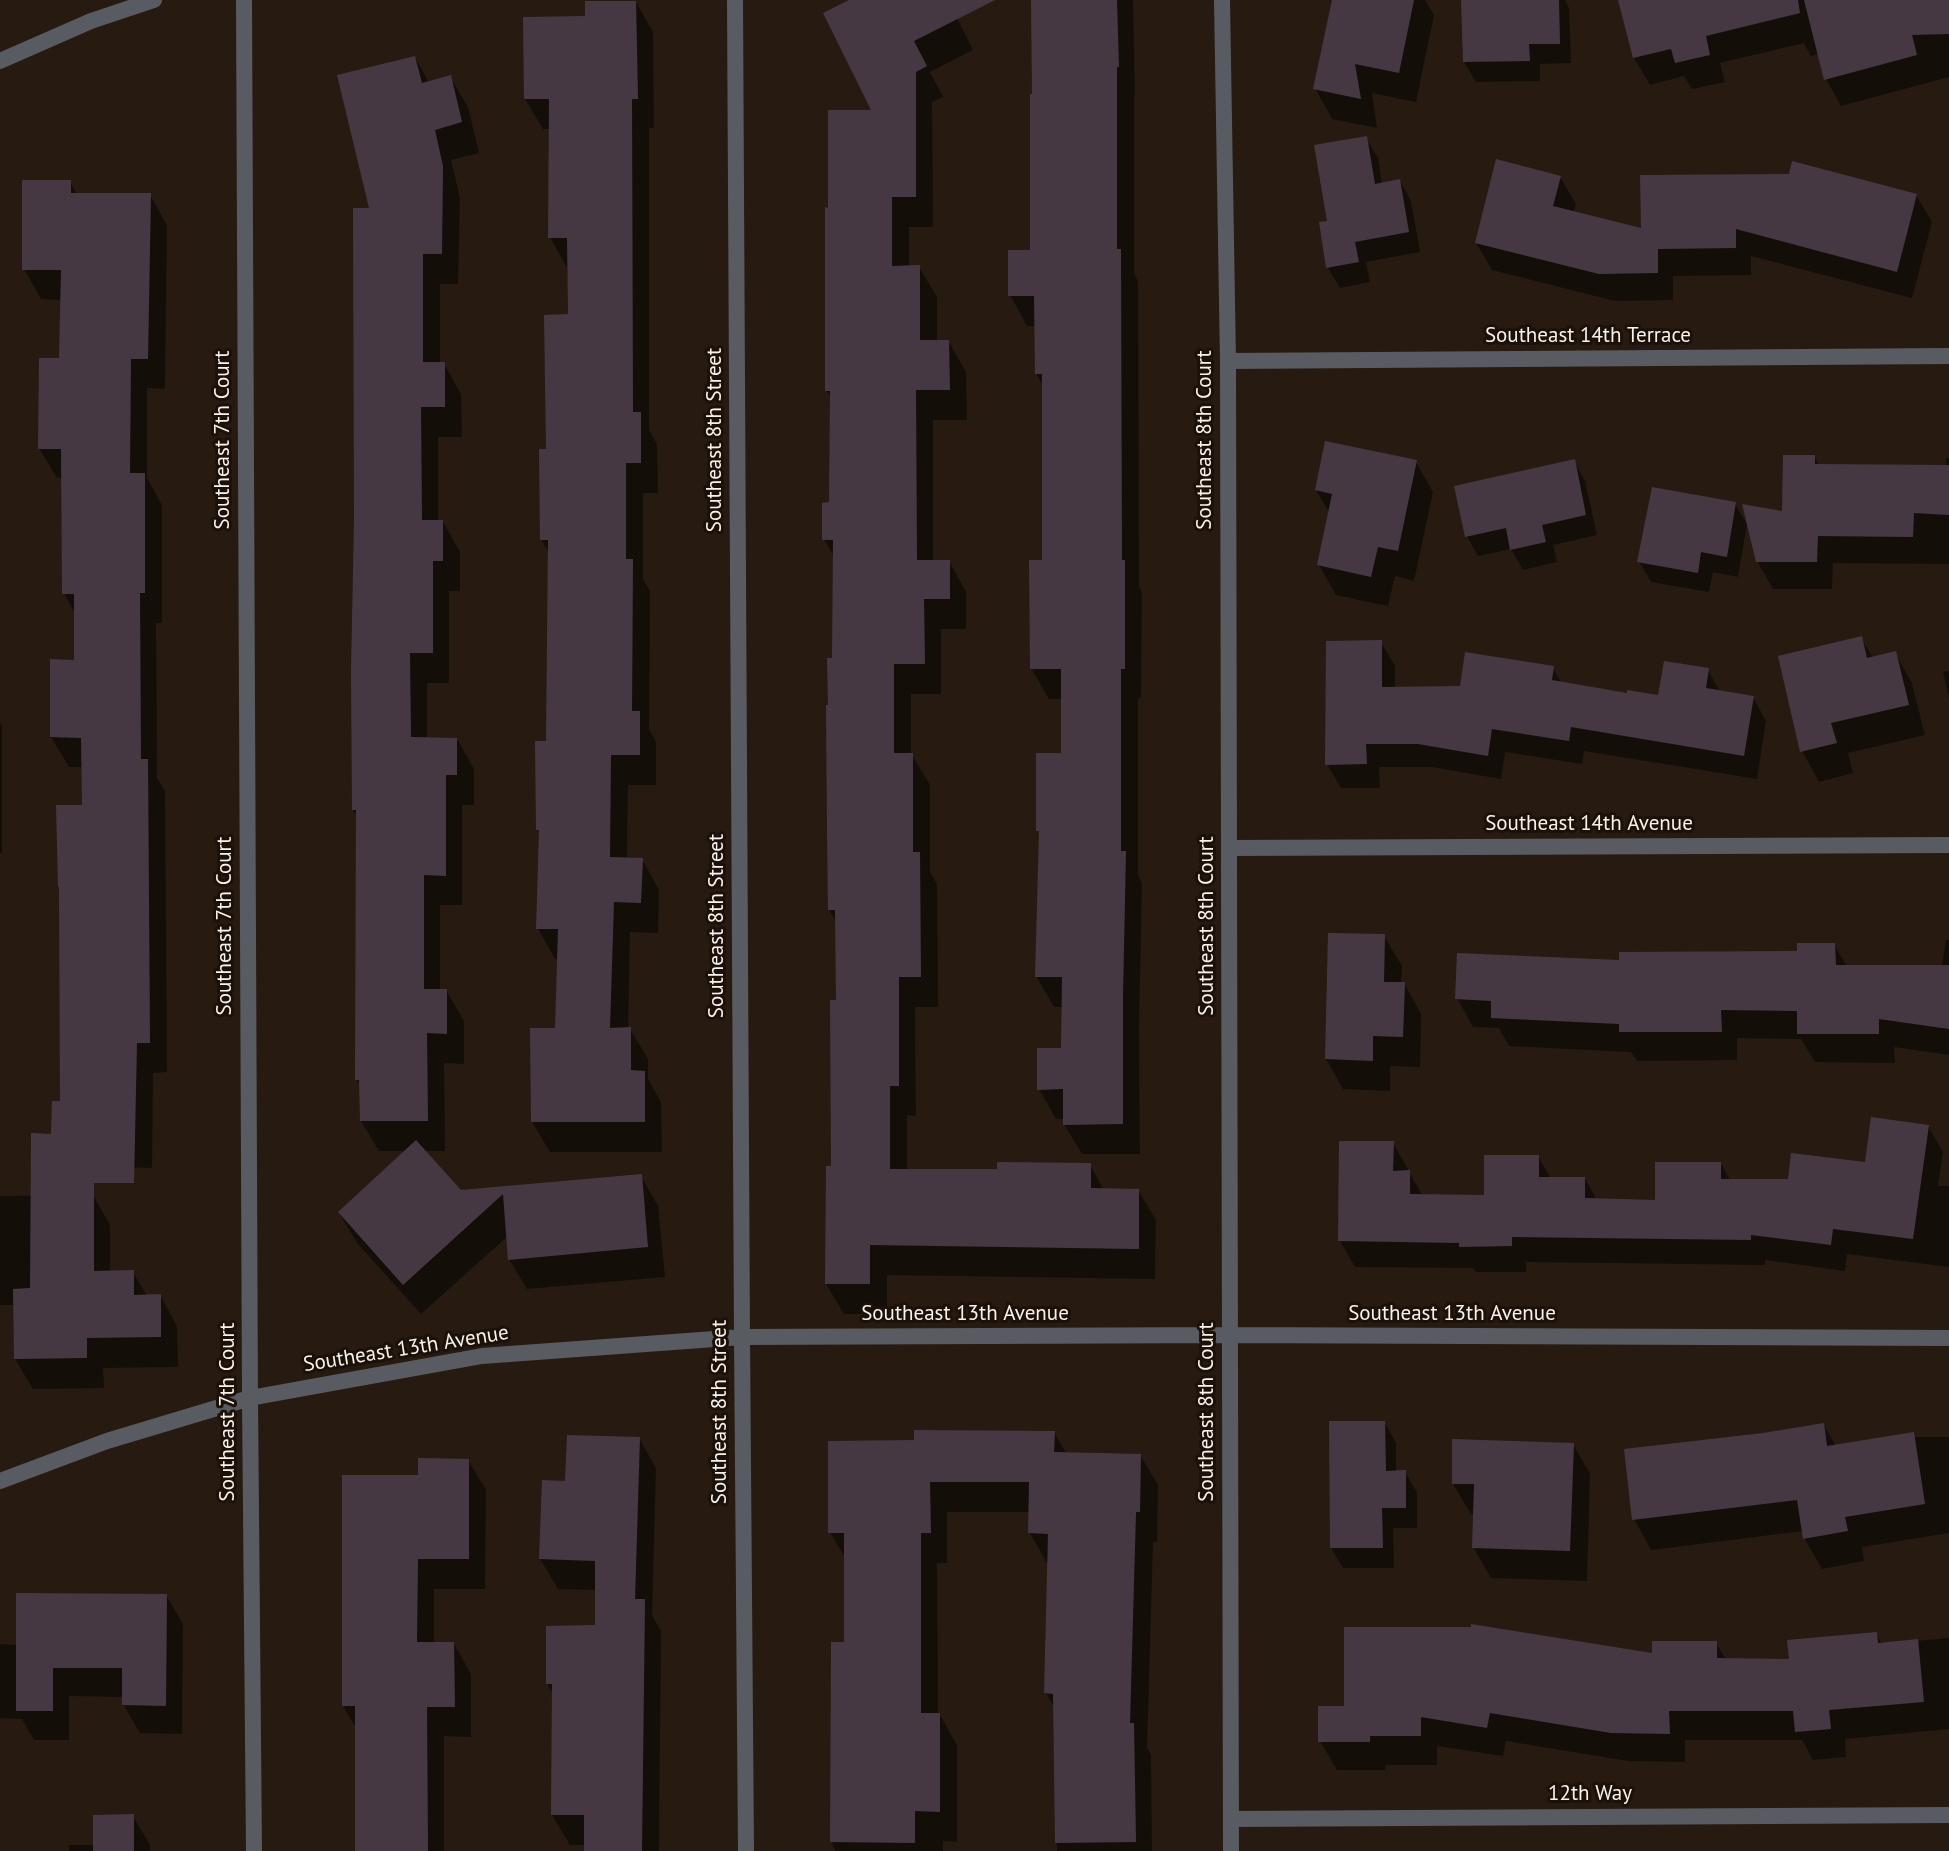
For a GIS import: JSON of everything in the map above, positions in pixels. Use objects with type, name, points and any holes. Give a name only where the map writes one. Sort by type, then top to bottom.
[{"type":"street","points":[[0,61],[91,21],[154,0]]},
{"type":"street","name":"Southeast 7th Court","points":[[244,0],[254,1851]]},
{"type":"street","name":"Southeast 8th Street","points":[[735,0],[746,1851]]},
{"type":"street","name":"Southeast 8th Court","points":[[1222,0],[1227,361],[1231,1851]]},
{"type":"street","name":"Southeast 14th Terrace","points":[[1227,361],[1949,356]]},
{"type":"street","name":"Southeast 14th Avenue","points":[[1229,848],[1949,845]]},
{"type":"street","name":"Southeast 13th Avenue","points":[[0,1480],[107,1441],[250,1398],[482,1356],[742,1337],[1230,1335],[1949,1338]]},
{"type":"street","name":"12th Way","points":[[1231,1819],[1949,1815]]},
{"type":"building","points":[[849,0],[995,0],[914,41],[927,66],[916,72],[916,197],[892,197],[892,266],[920,265],[920,340],[949,340],[950,390],[916,390],[917,560],[950,560],[950,599],[924,599],[925,664],[894,664],[894,753],[913,753],[913,852],[920,852],[921,977],[899,977],[899,1086],[890,1086],[890,1169],[997,1169],[997,1162],[1091,1163],[1091,1188],[1139,1189],[1139,1249],[870,1245],[870,1284],[825,1284],[826,1166],[831,1166],[830,1000],[836,1000],[835,910],[828,910],[826,705],[828,705],[827,658],[832,658],[833,540],[822,540],[822,503],[829,502],[830,391],[825,391],[825,207],[828,208],[828,110],[871,110],[823,13]]},
{"type":"building","points":[[1031,0],[1117,0],[1119,67],[1117,67],[1117,249],[1121,249],[1122,560],[1125,560],[1125,669],[1121,669],[1121,851],[1126,851],[1123,1124],[1063,1125],[1063,1089],[1037,1090],[1037,1048],[1061,1048],[1062,977],[1035,977],[1039,831],[1036,831],[1036,753],[1061,753],[1061,669],[1030,669],[1029,560],[1042,560],[1042,374],[1035,374],[1034,296],[1008,296],[1008,250],[1030,250]]},
{"type":"building","points":[[1332,0],[1414,0],[1399,73],[1355,64],[1361,99],[1313,89]]},
{"type":"building","points":[[1461,0],[1559,0],[1560,44],[1529,44],[1530,61],[1463,62]]},
{"type":"building","points":[[1618,0],[1798,0],[1800,13],[1706,36],[1710,55],[1675,63],[1671,49],[1633,58]]},
{"type":"building","points":[[1804,0],[1949,0],[1949,34],[1912,35],[1917,55],[1824,80]]},
{"type":"building","points":[[585,1],[636,1],[638,99],[632,99],[633,412],[641,412],[641,463],[626,463],[626,559],[633,559],[632,711],[640,711],[640,755],[611,755],[610,857],[643,858],[641,903],[614,902],[610,1028],[631,1027],[631,1070],[645,1071],[645,1122],[531,1122],[530,1028],[555,1028],[558,929],[536,929],[539,830],[536,830],[535,741],[546,741],[548,540],[540,540],[539,449],[546,449],[544,315],[568,314],[567,238],[548,238],[549,99],[524,99],[523,17],[585,16]]},
{"type":"building","points":[[415,56],[422,83],[451,75],[462,122],[435,130],[443,166],[442,254],[423,254],[423,362],[445,362],[445,407],[421,407],[422,520],[443,520],[443,561],[433,561],[433,653],[410,653],[411,737],[457,738],[457,775],[446,775],[446,876],[424,875],[424,989],[447,989],[447,1034],[427,1033],[428,1121],[360,1121],[359,1080],[355,1080],[356,810],[352,810],[353,208],[369,208],[337,75]]},
{"type":"building","points":[[1367,136],[1375,184],[1400,179],[1409,232],[1355,242],[1359,262],[1326,268],[1319,222],[1327,221],[1314,145]]},
{"type":"building","points":[[1496,159],[1561,176],[1553,206],[1641,228],[1640,175],[1789,174],[1792,161],[1917,194],[1897,272],[1736,229],[1736,248],[1658,249],[1658,273],[1599,274],[1475,243]]},
{"type":"building","points":[[22,180],[71,180],[71,193],[151,193],[148,359],[131,359],[130,473],[145,473],[145,593],[140,593],[141,759],[148,759],[150,1043],[137,1043],[134,1183],[94,1183],[94,1271],[134,1270],[134,1295],[161,1294],[161,1337],[87,1338],[87,1358],[14,1359],[13,1289],[30,1288],[31,1133],[51,1134],[52,1101],[60,1101],[59,887],[56,805],[82,805],[81,738],[50,737],[50,659],[74,660],[74,594],[62,594],[61,449],[38,449],[39,358],[59,358],[61,270],[22,270]]},
{"type":"building","points":[[1325,441],[1417,460],[1398,551],[1378,547],[1371,577],[1317,565],[1332,494],[1315,490]]},
{"type":"building","points":[[1783,455],[1815,455],[1815,464],[1949,465],[1949,515],[1914,513],[1913,537],[1818,536],[1817,562],[1756,562],[1742,504],[1782,511]]},
{"type":"building","points":[[1575,459],[1586,515],[1542,525],[1546,542],[1510,550],[1506,528],[1465,537],[1454,486]]},
{"type":"building","points":[[1652,487],[1736,502],[1727,557],[1701,552],[1698,573],[1637,562]]},
{"type":"building","points":[[1862,636],[1867,658],[1896,651],[1909,705],[1831,723],[1837,743],[1800,752],[1778,656]]},
{"type":"building","points":[[1382,640],[1382,687],[1460,686],[1465,652],[1554,666],[1552,680],[1627,693],[1627,690],[1658,695],[1664,661],[1709,668],[1706,688],[1754,696],[1744,756],[1571,727],[1569,741],[1492,729],[1488,756],[1418,744],[1366,744],[1367,764],[1325,765],[1326,641]]},
{"type":"building","points":[[1328,933],[1385,934],[1384,982],[1405,982],[1403,1037],[1373,1036],[1373,1061],[1325,1059]]},
{"type":"building","points":[[1797,943],[1835,943],[1836,965],[1949,965],[1949,1029],[1879,1019],[1879,1034],[1797,1034],[1797,1011],[1721,1010],[1722,1032],[1619,1032],[1619,1024],[1491,1018],[1491,1001],[1455,999],[1457,953],[1619,960],[1619,952],[1797,951]]},
{"type":"building","points":[[1871,1117],[1929,1125],[1913,1239],[1833,1229],[1831,1245],[1751,1235],[1751,1240],[1512,1237],[1512,1246],[1459,1247],[1459,1243],[1338,1241],[1339,1141],[1394,1141],[1393,1171],[1410,1170],[1410,1194],[1484,1195],[1484,1155],[1539,1155],[1539,1177],[1585,1177],[1585,1198],[1655,1200],[1655,1162],[1721,1162],[1721,1179],[1788,1179],[1791,1153],[1865,1162]]},
{"type":"building","points":[[416,1140],[461,1190],[642,1174],[648,1247],[508,1260],[503,1194],[403,1285],[338,1212]]},
{"type":"building","points":[[1329,1421],[1385,1421],[1386,1471],[1406,1470],[1406,1508],[1382,1508],[1383,1548],[1330,1548]]},
{"type":"building","points":[[1824,1423],[1827,1446],[1914,1432],[1925,1504],[1845,1517],[1848,1531],[1803,1539],[1797,1500],[1632,1520],[1624,1449],[1763,1433]]},
{"type":"building","points":[[914,1430],[1055,1431],[1054,1452],[1141,1454],[1140,1512],[1136,1512],[1130,1723],[1134,1723],[1136,1842],[1055,1843],[1053,1694],[1044,1693],[1048,1534],[1028,1533],[1029,1482],[930,1482],[931,1533],[921,1533],[921,1713],[940,1713],[940,1812],[915,1811],[915,1843],[830,1842],[831,1642],[844,1642],[844,1533],[828,1533],[828,1441],[914,1440]]},
{"type":"building","points":[[567,1435],[640,1437],[635,1599],[645,1599],[642,1851],[584,1851],[584,1815],[551,1815],[552,1684],[546,1684],[546,1626],[595,1625],[595,1561],[539,1559],[542,1480],[565,1481]]},
{"type":"building","points":[[1452,1439],[1574,1443],[1570,1551],[1472,1548],[1474,1484],[1452,1484]]},
{"type":"building","points":[[418,1458],[469,1459],[469,1559],[418,1559],[417,1642],[454,1642],[455,1707],[427,1707],[428,1851],[355,1851],[355,1706],[342,1706],[342,1475],[418,1475]]},
{"type":"building","points":[[16,1593],[167,1594],[166,1706],[122,1705],[122,1668],[53,1668],[53,1711],[16,1711]]},
{"type":"building","points":[[1471,1624],[1652,1653],[1652,1641],[1717,1641],[1717,1658],[1789,1659],[1787,1640],[1877,1632],[1878,1643],[1918,1639],[1924,1702],[1829,1710],[1831,1729],[1795,1732],[1793,1711],[1669,1711],[1670,1734],[1611,1733],[1490,1713],[1487,1728],[1421,1717],[1421,1736],[1370,1736],[1370,1742],[1318,1742],[1318,1706],[1344,1706],[1344,1627],[1471,1627]]},
{"type":"building","points":[[134,1814],[134,1851],[93,1851],[93,1815]]}]
